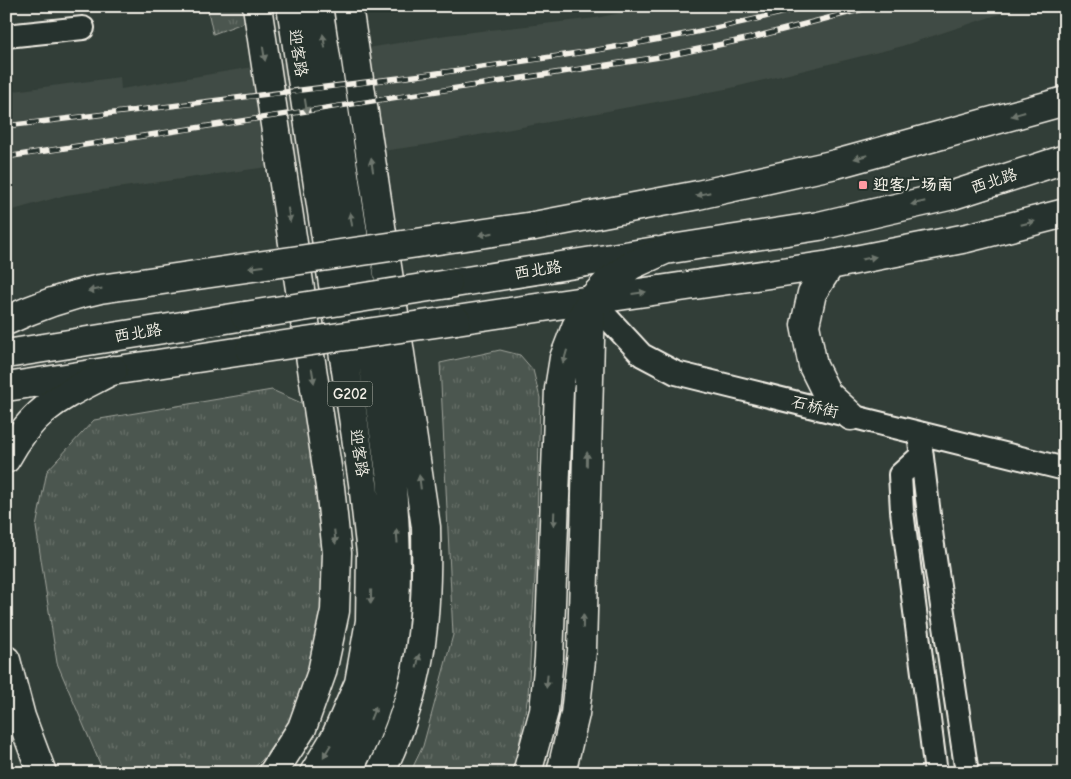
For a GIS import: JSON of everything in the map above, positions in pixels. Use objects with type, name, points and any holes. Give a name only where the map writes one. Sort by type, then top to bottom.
[{"type":"main road","points":[[257,6],[330,487],[337,553],[335,611],[322,672],[302,728],[273,773]]},
{"type":"main road","name":"迎客路","points":[[291,6],[372,553],[370,621],[359,683],[335,738],[314,773]]},
{"type":"main road","name":"迎客路","points":[[318,6],[391,478],[397,542],[397,598],[391,652],[378,702],[358,752],[346,773]]},
{"type":"main road","points":[[348,6],[426,527],[427,590],[422,641],[412,693],[396,740],[380,773]]},
{"type":"main road","points":[[6,321],[34,307],[64,297],[100,289],[534,226],[689,197],[836,164],[1065,101]]},
{"type":"main road","name":"西北路","points":[[6,354],[819,226],[953,195],[1065,158]]},
{"type":"main road","name":"西北路","points":[[6,387],[830,265],[967,238],[1065,213]]},
{"type":"main road","points":[[527,773],[544,711],[550,658],[559,388],[564,358],[576,327],[591,300],[609,281],[632,264],[665,250]]},
{"type":"main road","points":[[830,265],[812,293],[805,326],[813,366],[827,394],[851,416]]},
{"type":"main road","points":[[561,773],[575,714],[582,651],[591,300]]},
{"type":"main road","points":[[6,459],[24,429],[46,406],[113,370]]},
{"type":"main road","points":[[6,660],[21,717],[42,773]]},
{"type":"street","points":[[6,36],[83,28]]},
{"type":"street","name":"石桥街","points":[[591,300],[642,355],[676,373],[1065,468]]},
{"type":"street","points":[[919,433],[967,773]]},
{"type":"street","points":[[921,456],[900,475],[902,511],[936,773]]},
{"type":"shaded area","points":[[654,6],[1024,6],[899,47],[731,88],[425,145],[66,195],[6,212],[6,92],[120,77],[121,89],[446,35],[596,18]]},
{"type":"green space","points":[[207,6],[246,6],[248,21],[213,34]]},
{"type":"green space","points":[[500,350],[520,355],[533,370],[540,398],[536,560],[528,696],[514,773],[410,773],[423,746],[453,635],[440,363]]},
{"type":"green space","points":[[272,390],[308,406],[328,579],[305,698],[263,759],[249,773],[104,773],[57,663],[36,527],[47,471],[94,420]]},
{"type":"railway","points":[[6,126],[553,57],[707,30],[808,6]]},
{"type":"railway","points":[[6,157],[666,56],[751,38],[875,6]]},
{"type":"place","name":"迎客广场南","points":[[863,185]]}]
